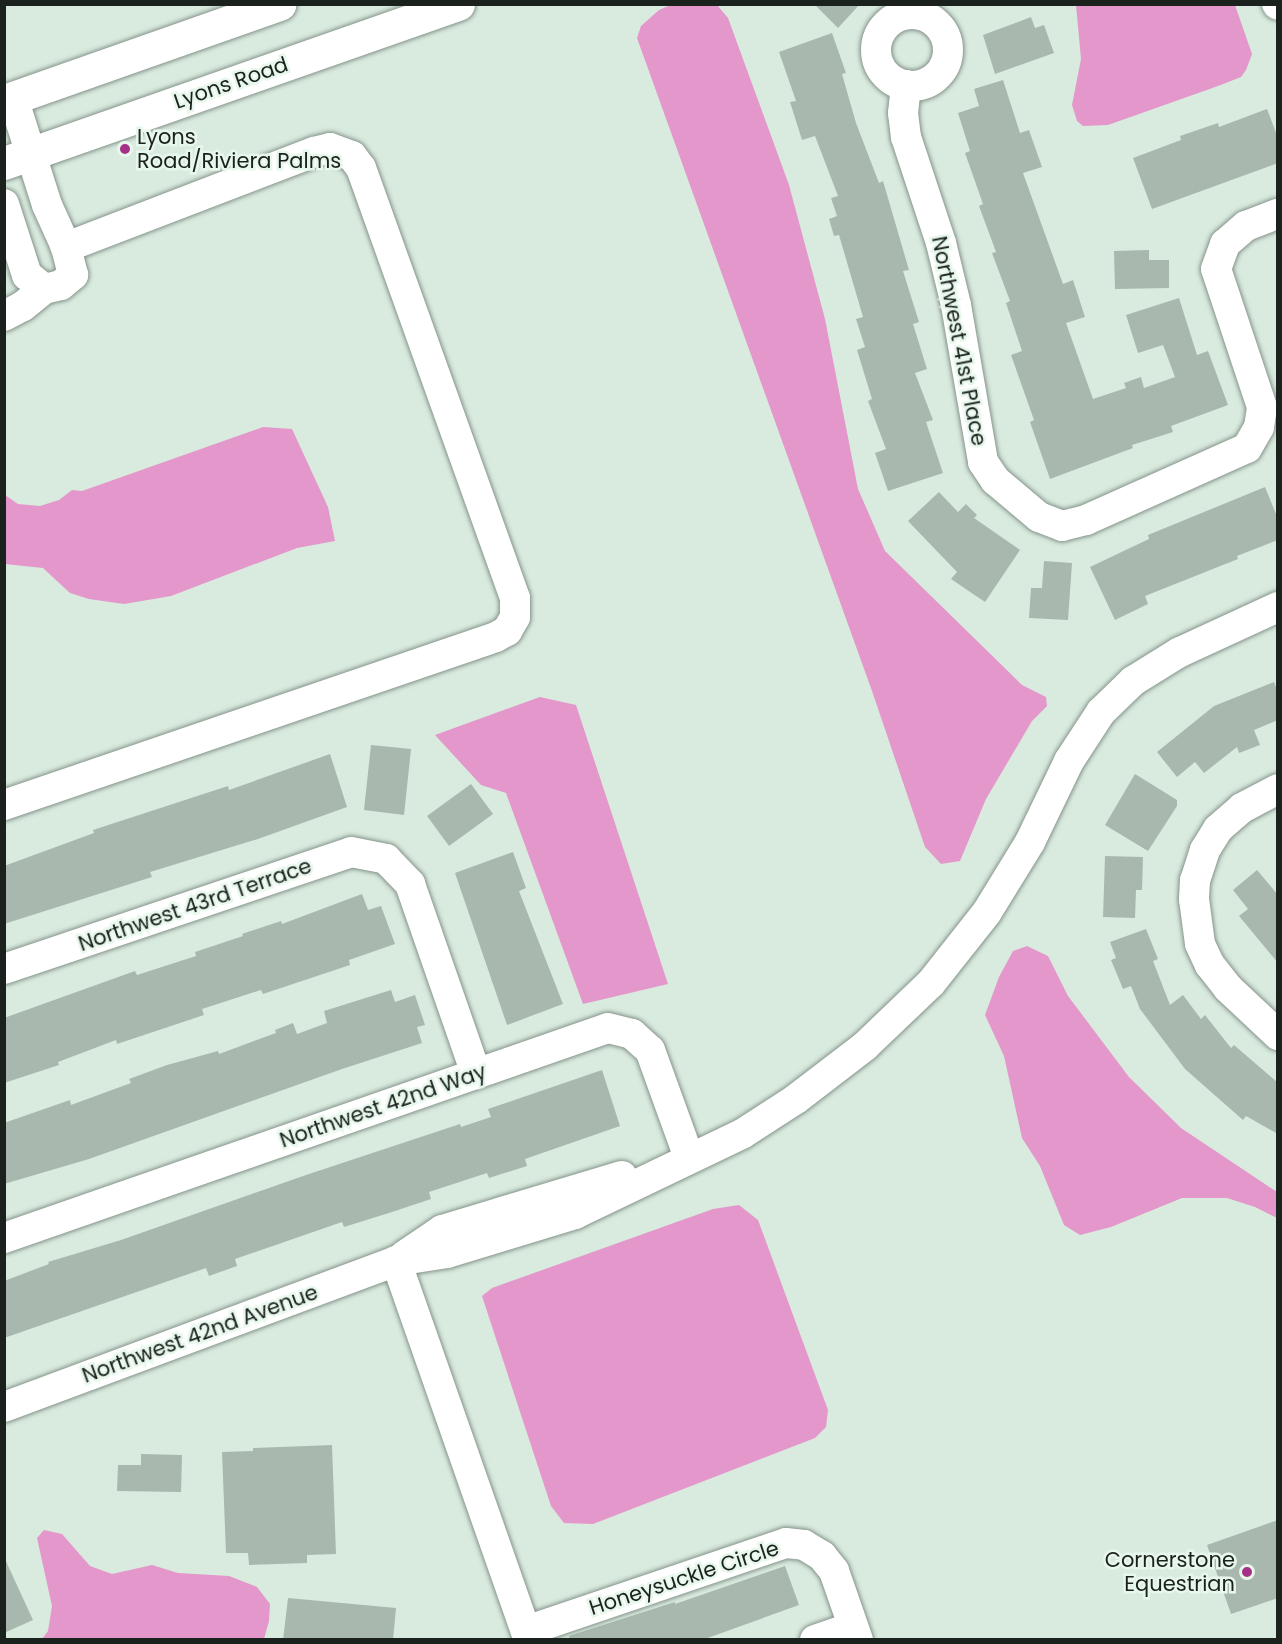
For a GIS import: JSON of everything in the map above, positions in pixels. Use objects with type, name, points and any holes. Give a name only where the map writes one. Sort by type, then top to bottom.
[{"type":"main road","points":[[9,100],[279,4]]},
{"type":"main road","name":"Lyons Road","points":[[17,158],[458,4]]},
{"type":"street","name":"Northwest 41st Place","points":[[906,85],[903,112],[906,137],[946,264],[983,462],[995,480],[1039,517],[1062,526],[1086,520],[1247,448],[1259,427],[1262,407],[1216,269],[1225,244],[1246,226],[1278,214]]},
{"type":"street","points":[[4,316],[23,306],[44,289],[61,285],[73,275],[66,247],[47,205],[17,158],[9,100]]},
{"type":"street","points":[[4,804],[496,637],[507,631],[515,617],[515,598],[361,168],[352,156],[330,148],[314,152],[66,247]]},
{"type":"street","points":[[4,204],[14,264],[44,289]]},
{"type":"street","name":"Northwest 42nd Avenue","points":[[4,1407],[396,1261],[442,1230],[542,1211],[575,1214],[742,1134],[796,1099],[865,1046],[931,983],[987,912],[1030,842],[1069,760],[1101,712],[1133,681],[1180,652],[1278,607]]},
{"type":"street","points":[[1278,789],[1242,808],[1218,828],[1205,850],[1195,880],[1194,899],[1200,944],[1210,965],[1228,988],[1278,1035]]},
{"type":"street","name":"Northwest 43rd Terrace","points":[[4,969],[351,852],[386,859],[410,884],[476,1074]]},
{"type":"street","name":"Northwest 42nd Way","points":[[4,1238],[608,1028],[632,1034],[650,1050],[689,1158]]},
{"type":"street","name":"Honeysuckle Circle","points":[[396,1261],[528,1635],[786,1543],[804,1545],[822,1556],[834,1571],[855,1633]]},
{"type":"street","points":[[815,1640],[855,1633]]},
{"type":"shaded area","points":[[673,4],[717,5],[728,18],[789,185],[825,319],[858,489],[885,551],[1022,685],[1046,697],[1047,706],[1032,721],[986,799],[960,861],[941,864],[925,847],[872,691],[637,38],[641,26],[659,10]]},
{"type":"shaded area","points":[[1076,5],[1235,5],[1252,54],[1241,77],[1108,125],[1083,126],[1077,121],[1072,105],[1081,59]]},
{"type":"shaded area","points":[[263,427],[292,429],[328,507],[335,541],[297,548],[171,596],[124,604],[89,599],[70,593],[43,568],[5,564],[5,495],[18,504],[40,506],[59,500],[72,490],[82,491]]},
{"type":"shaded area","points":[[540,697],[576,705],[668,984],[583,1004],[506,793],[481,785],[435,735]]},
{"type":"shaded area","points":[[1027,946],[1048,956],[1068,996],[1129,1077],[1181,1128],[1277,1192],[1277,1218],[1255,1207],[1227,1198],[1182,1198],[1111,1227],[1080,1235],[1064,1225],[1040,1166],[1022,1138],[1004,1056],[985,1015],[999,977],[1013,951]]},
{"type":"shaded area","points":[[739,1205],[758,1220],[828,1410],[826,1427],[815,1438],[593,1524],[564,1523],[551,1506],[482,1296],[492,1288],[713,1209]]},
{"type":"shaded area","points":[[44,1530],[62,1534],[90,1566],[112,1574],[152,1565],[178,1573],[229,1576],[257,1587],[270,1604],[269,1621],[264,1639],[42,1639],[48,1631],[52,1606],[37,1538]]},
{"type":"building","points":[[814,4],[860,4],[838,28]]},
{"type":"building","points":[[1031,17],[1035,28],[1044,25],[1054,53],[995,74],[983,35]]},
{"type":"building","points":[[832,33],[846,73],[842,74],[856,123],[879,183],[883,181],[909,270],[903,271],[919,322],[913,324],[927,369],[915,373],[933,420],[926,422],[943,473],[888,491],[875,453],[886,449],[868,401],[872,399],[857,350],[865,347],[856,319],[863,317],[839,235],[834,236],[829,219],[837,216],[831,198],[838,196],[815,136],[802,140],[790,102],[796,101],[779,52]]},
{"type":"building","points":[[1003,80],[1020,133],[1029,130],[1042,167],[1023,173],[1063,284],[1073,280],[1085,317],[1066,323],[1093,399],[1126,388],[1124,383],[1141,377],[1144,388],[1175,377],[1163,345],[1138,353],[1126,315],[1179,298],[1197,355],[1208,351],[1228,405],[1171,426],[1173,432],[1132,445],[1133,448],[1050,479],[1030,422],[1034,420],[1011,355],[1022,351],[1006,303],[1010,301],[992,253],[996,252],[979,206],[983,204],[965,153],[970,151],[958,113],[979,106],[974,89]]},
{"type":"building","points":[[1267,109],[1278,138],[1278,163],[1152,209],[1133,158],[1181,140],[1180,136],[1218,123],[1219,127]]},
{"type":"building","points":[[1149,250],[1149,260],[1169,260],[1169,288],[1115,289],[1114,251]]},
{"type":"building","points":[[1265,487],[1278,519],[1278,540],[1237,556],[1238,559],[1145,596],[1148,604],[1115,620],[1090,567],[1149,539],[1148,535]]},
{"type":"building","points":[[939,492],[958,512],[966,504],[977,515],[974,518],[1020,550],[985,602],[951,579],[957,572],[908,521]]},
{"type":"building","points":[[1044,561],[1072,563],[1068,620],[1029,618],[1031,588],[1042,588]]},
{"type":"building","points":[[1274,682],[1278,692],[1278,720],[1254,730],[1260,745],[1239,753],[1237,747],[1204,773],[1195,762],[1177,777],[1157,752],[1214,706]]},
{"type":"building","points":[[371,745],[411,749],[404,815],[364,810]]},
{"type":"building","points":[[330,754],[347,807],[258,839],[150,872],[152,877],[4,924],[4,866],[94,833],[93,830],[228,786],[229,790]]},
{"type":"building","points":[[1135,774],[1177,800],[1177,806],[1148,851],[1105,825]]},
{"type":"building","points":[[471,784],[493,814],[449,846],[427,816]]},
{"type":"building","points":[[513,852],[526,888],[519,891],[563,1004],[507,1025],[455,873]]},
{"type":"building","points":[[1105,856],[1143,857],[1142,890],[1136,890],[1135,918],[1103,917]]},
{"type":"building","points":[[1257,870],[1278,895],[1278,963],[1239,916],[1248,909],[1233,890]]},
{"type":"building","points":[[362,894],[368,910],[381,906],[395,944],[349,960],[350,965],[263,994],[261,990],[202,1009],[204,1015],[117,1044],[116,1040],[58,1062],[59,1065],[4,1083],[4,1018],[135,971],[137,975],[196,956],[195,952],[243,936],[242,934],[281,921],[282,924]]},
{"type":"building","points":[[1146,929],[1158,959],[1153,961],[1170,1005],[1183,995],[1201,1019],[1205,1015],[1231,1048],[1234,1045],[1278,1083],[1278,1134],[1246,1116],[1243,1120],[1185,1069],[1140,1009],[1131,986],[1123,989],[1111,960],[1116,958],[1110,942]]},
{"type":"building","points":[[391,990],[395,1002],[415,995],[425,1025],[417,1027],[422,1043],[89,1159],[4,1184],[4,1123],[70,1100],[71,1105],[131,1083],[129,1079],[167,1065],[218,1051],[219,1054],[276,1033],[275,1030],[293,1023],[297,1034],[327,1023],[324,1011]]},
{"type":"building","points":[[602,1070],[620,1126],[525,1159],[527,1166],[489,1178],[487,1173],[429,1192],[431,1199],[344,1227],[342,1222],[235,1259],[237,1266],[209,1276],[206,1268],[4,1338],[4,1281],[49,1264],[48,1262],[121,1240],[306,1175],[460,1124],[461,1127],[491,1117],[488,1109]]},
{"type":"building","points":[[332,1445],[336,1554],[307,1555],[307,1563],[249,1565],[248,1553],[226,1553],[222,1452],[253,1451],[253,1448]]},
{"type":"building","points":[[141,1454],[182,1455],[181,1492],[117,1491],[118,1465],[141,1465]]},
{"type":"building","name":"Cornerstone Equestrian","points":[[1278,1520],[1278,1598],[1231,1614],[1207,1545]]},
{"type":"building","points":[[4,1557],[33,1620],[4,1633]]},
{"type":"building","points":[[785,1566],[799,1605],[702,1640],[570,1640],[569,1636],[675,1602],[675,1604]]},
{"type":"building","points":[[288,1598],[396,1608],[393,1640],[283,1640]]},
{"type":"place","name":"Lyons Road/Riviera Palms","points":[[125,149]]},
{"type":"place","name":"Cornerstone Equestrian","points":[[1247,1572]]}]
